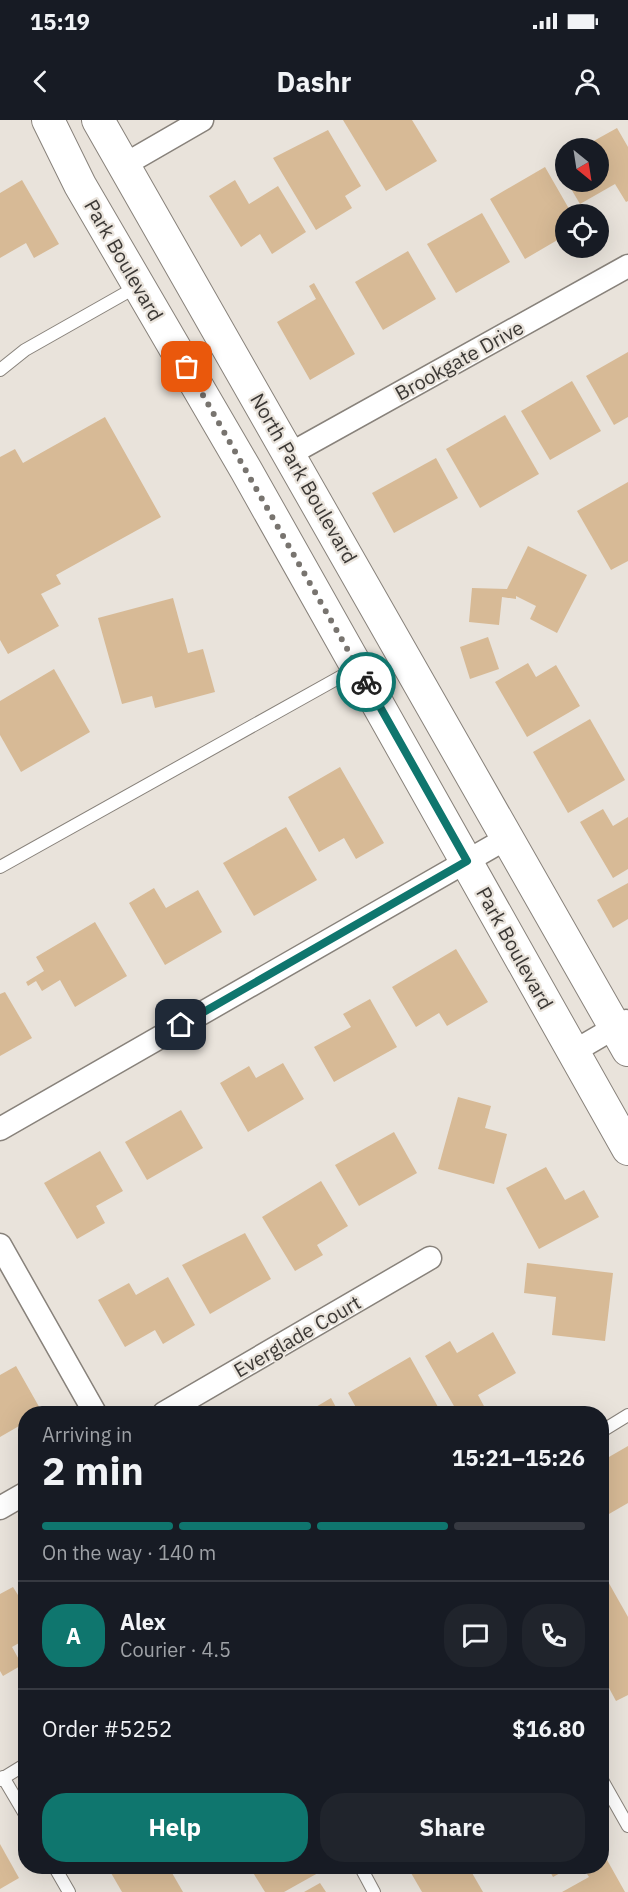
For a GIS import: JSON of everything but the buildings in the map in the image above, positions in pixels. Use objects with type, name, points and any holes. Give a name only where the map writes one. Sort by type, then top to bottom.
[{"type":"main road","name":"Park Boulevard","points":[[48,120],[81,185],[357,667],[628,1149]]},
{"type":"main road","name":"North Park Boulevard","points":[[98,120],[509,837]]},
{"type":"main road","points":[[509,837],[624,1032]]},
{"type":"street","points":[[124,165],[202,120]]},
{"type":"street","name":"Brookgate Drive","points":[[290,454],[628,266]]},
{"type":"street","points":[[0,1129],[509,837]]},
{"type":"street","points":[[573,1052],[624,1032]]},
{"type":"street","points":[[0,1245],[91,1406]]},
{"type":"street","name":"Everglade Court","points":[[176,1406],[430,1258]]},
{"type":"street","points":[[0,1508],[18,1498]]},
{"type":"lane","points":[[0,370],[25,350],[139,285]]},
{"type":"lane","points":[[0,867],[357,667]]},
{"type":"lane","points":[[609,1427],[628,1415]]},
{"type":"lane","points":[[18,1769],[2,1779],[18,1804]]},
{"type":"lane","points":[[609,1792],[628,1826]]},
{"type":"lane","points":[[59,1874],[69,1892]]},
{"type":"lane","points":[[364,1874],[374,1892]]},
{"type":"way so far","points":[[187,367],[366,682]]},
{"type":"route","points":[[181,1025],[467,861],[366,682]]}]
